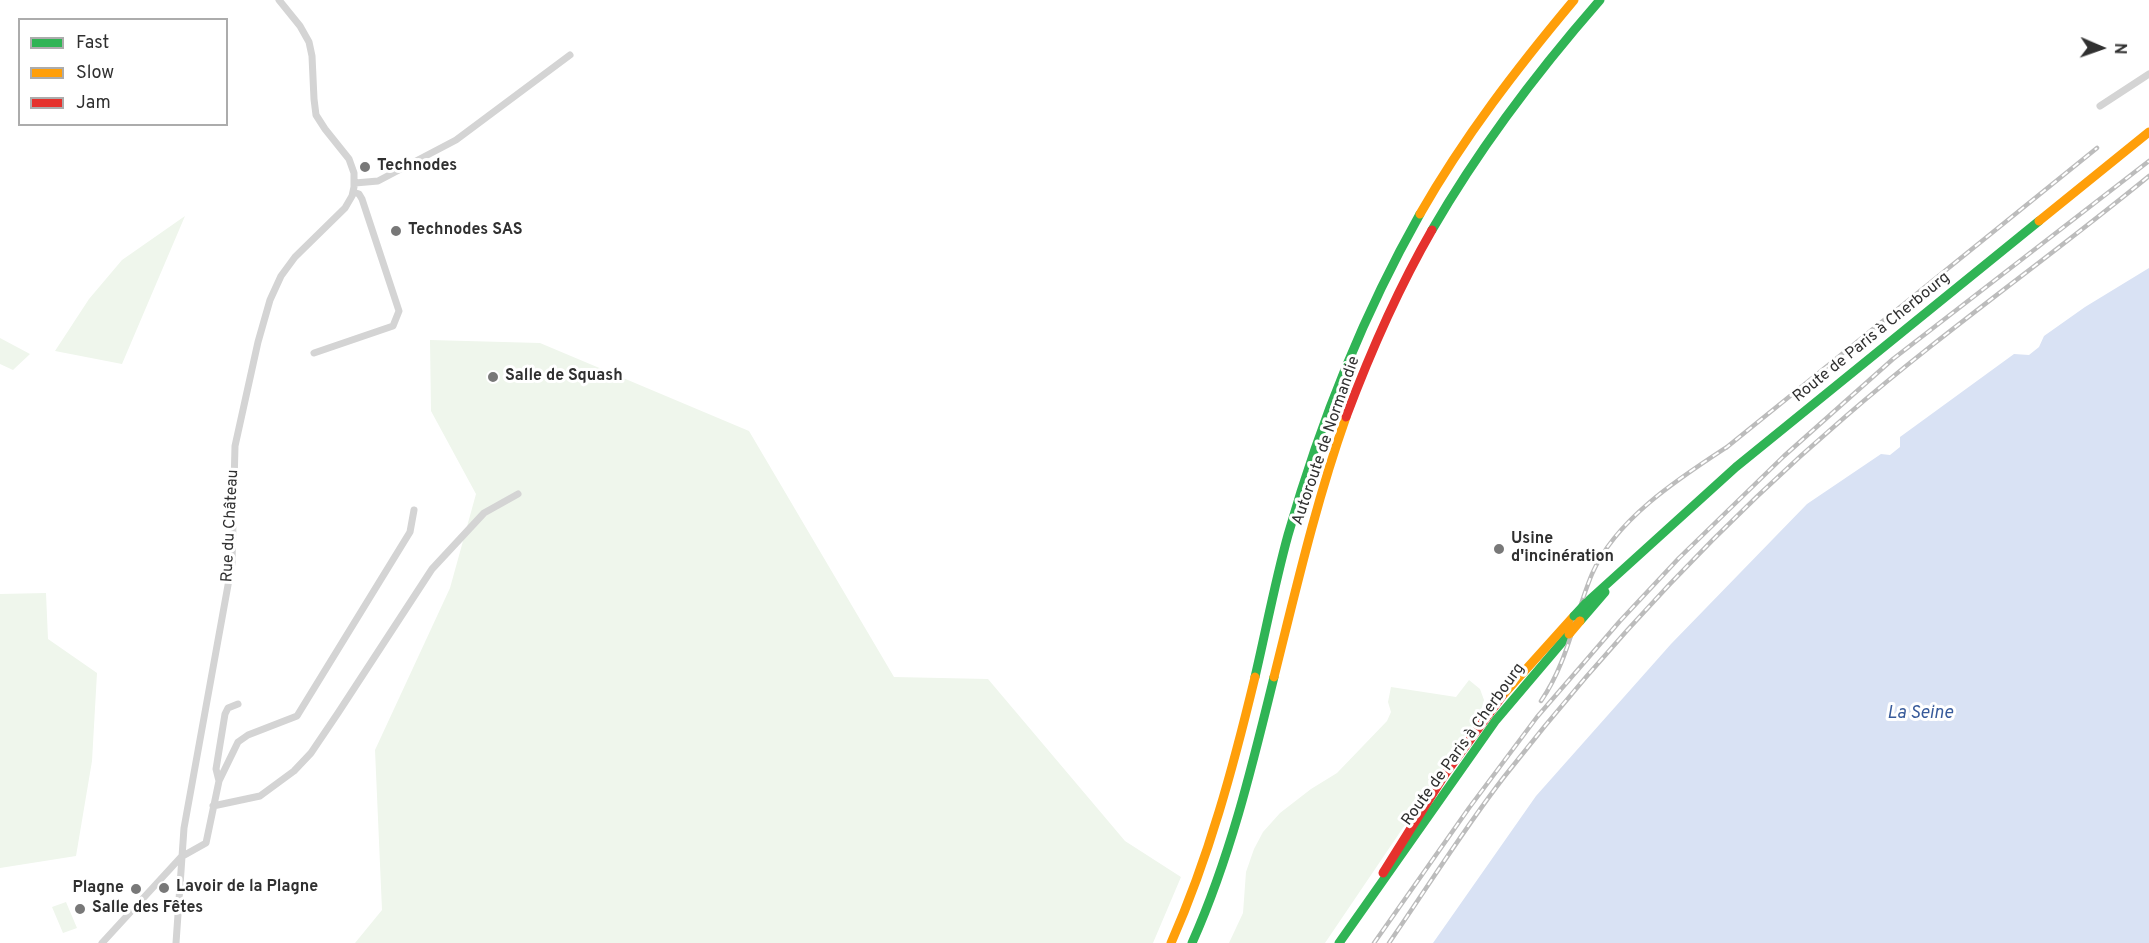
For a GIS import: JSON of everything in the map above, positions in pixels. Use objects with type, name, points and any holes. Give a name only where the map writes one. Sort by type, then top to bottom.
[{"type":"main road","name":"Autoroute de Normandie","points":[[1171,943],[1206,855],[1229,781],[1288,535],[1336,387],[1388,271],[1434,189],[1495,95],[1545,32],[1574,0]]},
{"type":"main road","name":"Autoroute de Normandie","points":[[1192,943],[1222,864],[1249,781],[1307,545],[1330,467],[1356,393],[1405,281],[1482,149],[1512,106],[1557,49],[1600,0]]},
{"type":"main road","name":"Route de Paris à Cherbourg","points":[[1339,943],[1496,720],[1569,634],[1586,603],[1736,466],[2149,132]]},
{"type":"main road","name":"Route de Paris à Cherbourg","points":[[1361,911],[1396,850],[1445,774],[1500,698],[1620,574]]},
{"type":"street","points":[[279,0],[300,26],[309,42],[316,115],[349,159],[354,173],[353,192],[359,194],[362,199],[399,311],[393,326],[314,353]]},
{"type":"street","points":[[355,183],[378,181],[456,140],[570,55]]},
{"type":"street","points":[[2100,106],[2149,74]]},
{"type":"street","name":"Rue du Château","points":[[176,943],[181,857],[186,817],[230,576],[235,446],[258,342],[270,300],[281,276],[295,257],[349,203],[353,192]]},
{"type":"street","points":[[213,806],[260,796],[294,771],[327,729],[432,569],[484,513],[518,494]]},
{"type":"street","points":[[102,943],[181,857],[206,843],[219,781],[238,742],[248,735],[297,716],[410,532],[414,510]]},
{"type":"street","points":[[219,781],[216,769],[225,714],[228,708],[238,704]]},
{"type":"shaded area","points":[[185,216],[122,364],[55,351],[89,299],[122,260]]},
{"type":"shaded area","points":[[0,338],[30,354],[13,370],[0,364]]},
{"type":"shaded area","points":[[430,340],[540,343],[749,431],[894,677],[988,679],[1125,841],[1181,877],[1153,943],[355,943],[382,910],[375,750],[450,588],[476,494],[431,411]]},
{"type":"shaded area","points":[[46,593],[48,639],[97,673],[92,761],[76,856],[0,868],[0,594]]},
{"type":"shaded area","points":[[1469,680],[1480,689],[1484,700],[1480,714],[1325,943],[1229,943],[1243,913],[1246,872],[1263,832],[1280,813],[1311,789],[1337,773],[1387,721],[1391,712],[1388,702],[1391,687],[1456,697]]},
{"type":"shaded area","points":[[66,902],[77,928],[63,933],[52,907]]},
{"type":"water","name":"La Seine","points":[[2149,268],[2149,943],[1433,943],[1536,796],[1671,644],[1807,504],[1881,454],[1890,455],[1900,447],[1900,437],[2014,354],[2029,355],[2039,347],[2044,336],[2085,307]]},
{"type":"railway","points":[[1541,701],[1558,671],[1592,574],[1616,535],[1632,518],[1669,487],[1727,447],[2097,148]]},
{"type":"railway","points":[[1374,943],[1469,808],[1537,717],[1620,621],[1679,558],[1784,456],[1893,359],[2149,161]]},
{"type":"railway","points":[[1389,943],[1504,777],[1624,634],[1709,544],[1753,500],[1882,386],[2149,176]]},
{"type":"traffic: fast","points":[[1432,230],[1450,199],[1510,111],[1600,0]]},
{"type":"traffic: fast","points":[[1255,677],[1283,553],[1314,452],[1362,330],[1420,214]]},
{"type":"traffic: fast","points":[[1586,603],[1736,467],[2039,221]]},
{"type":"traffic: fast","points":[[1580,621],[1605,592]]},
{"type":"traffic: fast","points":[[1574,616],[1586,603]]},
{"type":"traffic: fast","points":[[1339,943],[1496,720],[1569,634]]},
{"type":"traffic: fast","points":[[1192,943],[1229,845],[1274,677]]},
{"type":"traffic: slow","points":[[1420,214],[1492,104],[1574,0]]},
{"type":"traffic: slow","points":[[2039,221],[2149,132]]},
{"type":"traffic: slow","points":[[1274,677],[1316,513],[1346,417]]},
{"type":"traffic: slow","points":[[1502,696],[1574,616]]},
{"type":"traffic: slow","points":[[1569,634],[1580,621]]},
{"type":"traffic: slow","points":[[1171,943],[1185,911],[1219,812],[1255,677]]},
{"type":"traffic: jam","points":[[1346,417],[1385,322],[1432,230]]},
{"type":"traffic: jam","points":[[1383,873],[1445,774],[1502,696]]},
{"type":"place","name":"Technodes","points":[[365,167]]},
{"type":"place","name":"Technodes SAS","points":[[396,231]]},
{"type":"place","name":"Salle de Squash","points":[[493,377]]},
{"type":"place","name":"Usine d'incinération","points":[[1499,549]]},
{"type":"place","name":"Lavoir de la Plagne","points":[[164,888]]},
{"type":"place","name":"Plagne","points":[[136,889]]},
{"type":"place","name":"Salle des Fêtes","points":[[80,909]]}]
